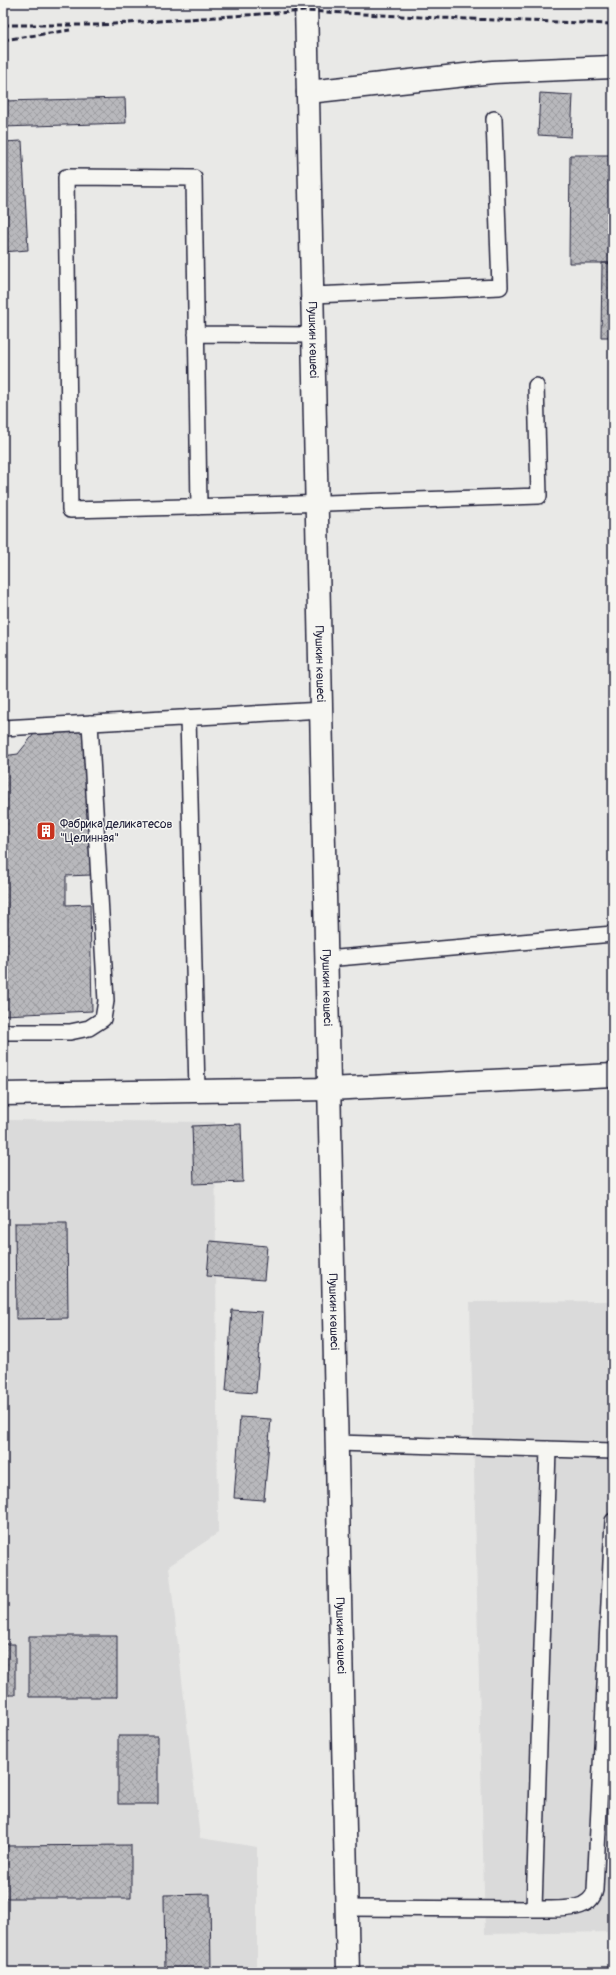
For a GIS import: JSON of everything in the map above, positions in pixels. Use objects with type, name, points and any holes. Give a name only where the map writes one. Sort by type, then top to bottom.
[{"type":"main road","name":"Пушкин көшесі","points":[[306,3],[318,504],[326,959],[348,1972]]},
{"type":"main road","points":[[308,92],[493,72],[613,67]]},
{"type":"main road","points":[[3,1094],[329,1089],[613,1075]]},
{"type":"lane","points":[[313,295],[500,287],[494,119]]},
{"type":"lane","points":[[199,507],[194,178],[66,177],[70,510],[199,507],[318,504],[539,496],[536,386]]},
{"type":"lane","points":[[196,334],[313,335]]},
{"type":"lane","points":[[3,728],[322,710]]},
{"type":"lane","points":[[188,717],[197,1091]]},
{"type":"lane","points":[[3,1032],[70,1032],[89,1028],[104,1019],[106,1001],[90,723]]},
{"type":"lane","points":[[326,959],[613,934]]},
{"type":"lane","points":[[337,1443],[613,1451]]},
{"type":"lane","points":[[534,1909],[548,1449]]},
{"type":"lane","points":[[347,1908],[534,1909],[577,1907],[588,1903],[594,1896],[613,1521]]},
{"type":"shaded area","points":[[3,1120],[215,1122],[218,1533],[169,1566],[200,1838],[257,1847],[257,1972],[3,1972]]},
{"type":"shaded area","points":[[613,1301],[613,1932],[485,1934],[470,1302]]},
{"type":"building","points":[[540,93],[573,95],[571,137],[538,135]]},
{"type":"building","points":[[125,98],[126,123],[3,127],[3,101]]},
{"type":"building","points":[[22,141],[28,250],[3,252],[3,142]]},
{"type":"building","points":[[570,155],[613,155],[613,263],[569,263]]},
{"type":"building","points":[[602,263],[613,263],[613,337],[601,337]]},
{"type":"building","name":"Фабрика деликатесов \"Целинная\"","points":[[85,724],[91,875],[66,876],[66,905],[90,904],[92,1011],[3,1015],[3,788],[5,788],[3,756],[18,754],[38,729]]},
{"type":"building","points":[[241,1124],[243,1182],[194,1184],[192,1126]]},
{"type":"building","points":[[15,1223],[67,1223],[68,1318],[16,1319]]},
{"type":"building","points":[[210,1241],[267,1246],[264,1280],[207,1276]]},
{"type":"building","points":[[232,1310],[262,1312],[256,1393],[226,1391]]},
{"type":"building","points":[[240,1417],[271,1419],[264,1500],[234,1498]]},
{"type":"building","points":[[29,1636],[117,1636],[117,1697],[29,1697]]},
{"type":"building","points":[[3,1644],[15,1644],[15,1695],[3,1695]]},
{"type":"building","points":[[118,1736],[158,1736],[158,1804],[118,1804]]},
{"type":"building","points":[[131,1845],[131,1898],[3,1898],[3,1846]]},
{"type":"building","points":[[210,1894],[211,1972],[165,1972],[164,1895]]},
{"type":"railway","points":[[3,25],[99,25],[306,11],[439,18],[613,24]]},
{"type":"railway","points":[[3,40],[70,30]]},
{"type":"place","name":"Фабрика деликатесов \"Целинная\"","points":[[46,831]]}]
